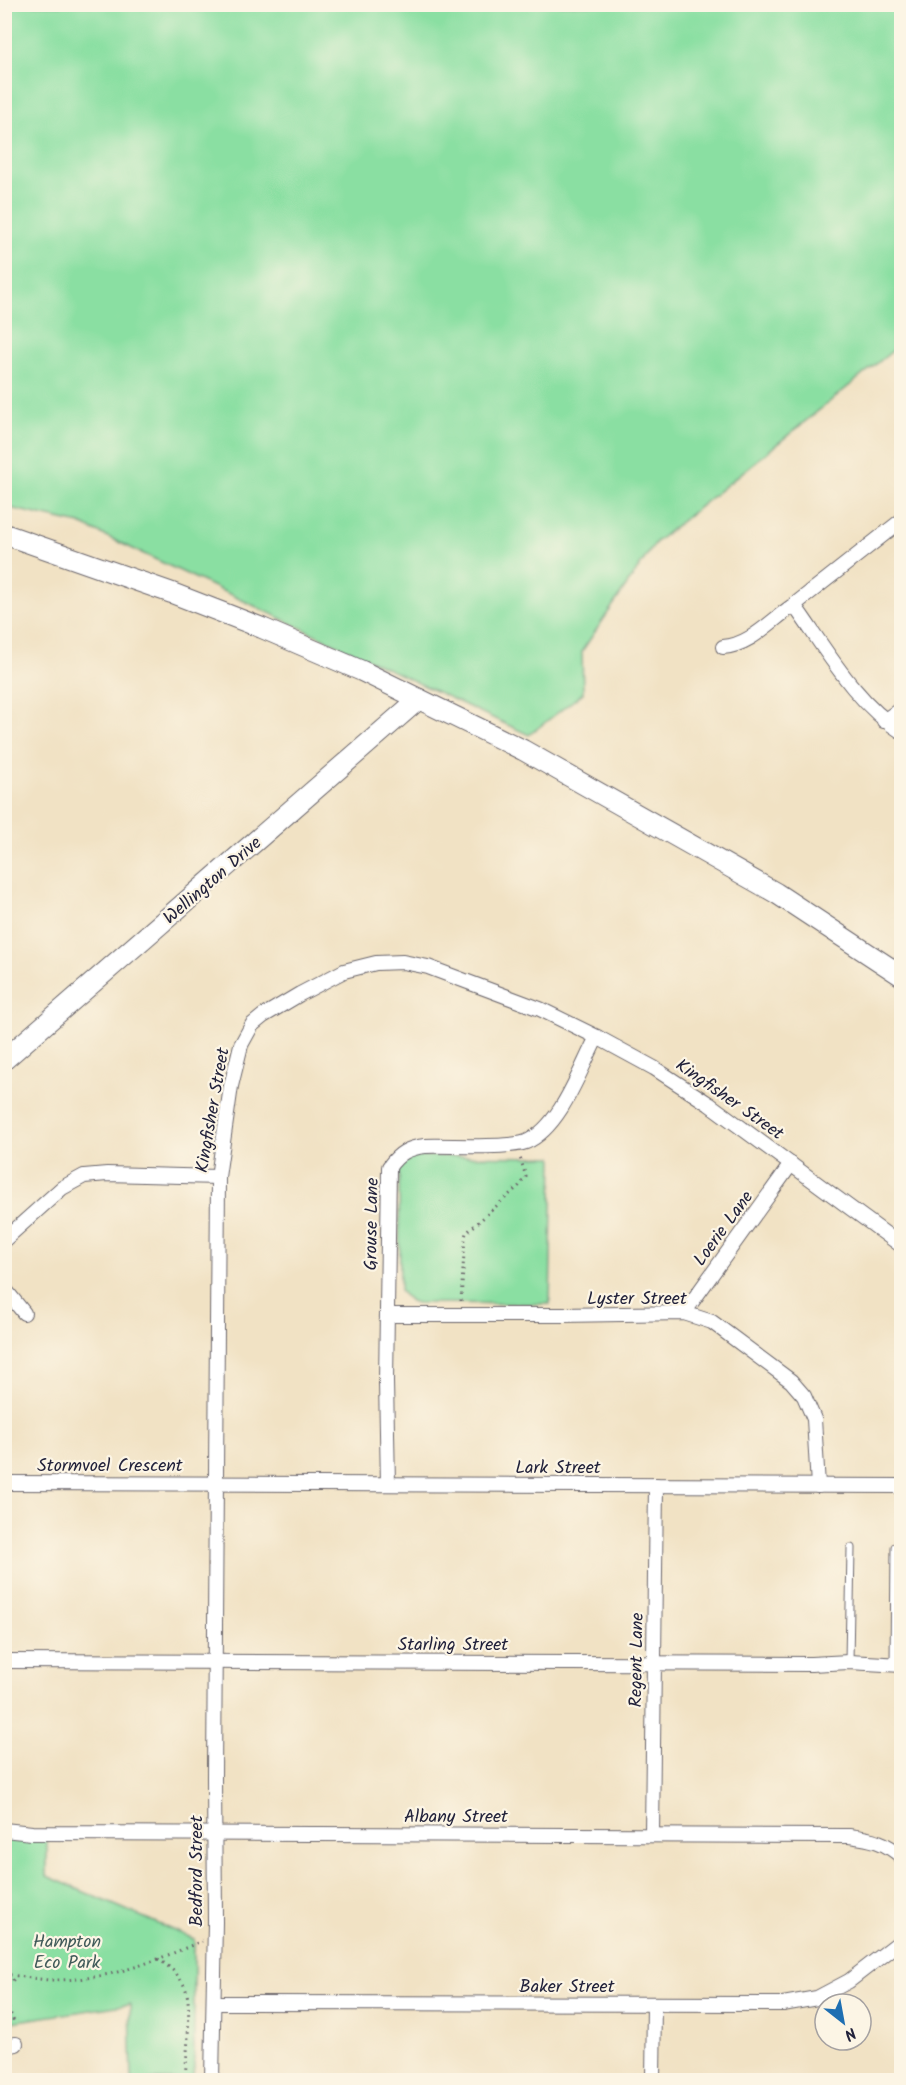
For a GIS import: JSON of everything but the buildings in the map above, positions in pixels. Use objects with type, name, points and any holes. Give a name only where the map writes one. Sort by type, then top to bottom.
[{"type":"main road","points":[[4,534],[172,593],[262,628],[362,671],[523,750],[776,893],[902,976]]},
{"type":"main road","name":"Wellington Drive","points":[[4,1060],[419,699]]},
{"type":"street","points":[[723,647],[746,641],[902,520]]},
{"type":"street","points":[[794,605],[854,688],[884,721],[902,732]]},
{"type":"street","points":[[884,721],[902,708]]},
{"type":"street","name":"Kingfisher Street","points":[[215,1661],[218,1177],[231,1086],[246,1033],[262,1016],[344,971],[376,963],[402,962],[428,967],[540,1009],[597,1036],[654,1068],[709,1104],[902,1246]]},
{"type":"street","name":"Grouse Lane","points":[[388,1484],[387,1315],[390,1167],[400,1153],[412,1148],[509,1145],[525,1142],[540,1134],[556,1118],[597,1036]]},
{"type":"street","name":"Loerie Lane","points":[[684,1312],[791,1164]]},
{"type":"street","points":[[4,1240],[62,1188],[84,1176],[107,1174],[218,1177]]},
{"type":"street","points":[[4,1288],[24,1312]]},
{"type":"street","name":"Lyster Street","points":[[387,1315],[684,1312],[712,1322],[791,1381],[804,1396],[814,1419],[818,1486]]},
{"type":"street","name":"Stormvoel Crescent","points":[[4,1483],[215,1483]]},
{"type":"street","name":"Lark Street","points":[[215,1483],[902,1486]]},
{"type":"street","name":"Regent Lane","points":[[652,1835],[656,1485]]},
{"type":"street","name":"Starling Street","points":[[4,1661],[849,1662],[898,1664]]},
{"type":"street","name":"Bedford Street","points":[[212,2080],[215,1661]]},
{"type":"street","name":"Albany Street","points":[[4,1830],[32,1833],[214,1835],[849,1836],[872,1839],[886,1844],[902,1857]]},
{"type":"street","name":"Baker Street","points":[[214,2003],[783,2004],[817,1998],[849,1981],[902,1940]]},
{"type":"street","points":[[653,2080],[654,2004]]},
{"type":"lane","points":[[895,1547],[898,1664]]},
{"type":"lane","points":[[849,1662],[851,1548]]},
{"type":"path","points":[[461,1315],[466,1233],[519,1186],[526,1177],[520,1157]]},
{"type":"path","points":[[4,1974],[53,1980],[86,1979],[118,1973],[214,1936]]},
{"type":"path","points":[[158,1959],[172,1968],[186,1989],[188,2003],[185,2080]]},
{"type":"path","points":[[4,1989],[16,1976]]},
{"type":"path","points":[[4,1997],[14,2022]]},
{"type":"green space","points":[[4,5],[901,5],[901,344],[656,542],[582,651],[583,693],[529,735],[80,524],[5,507]]},
{"type":"green space","points":[[412,1156],[553,1157],[550,1304],[417,1303],[410,1301],[400,1291],[399,1170],[404,1161]]},
{"type":"green space","name":"Hampton Eco Park","points":[[4,1829],[47,1840],[47,1876],[194,1939],[194,2080],[132,2080],[130,2004],[5,2023]]}]
